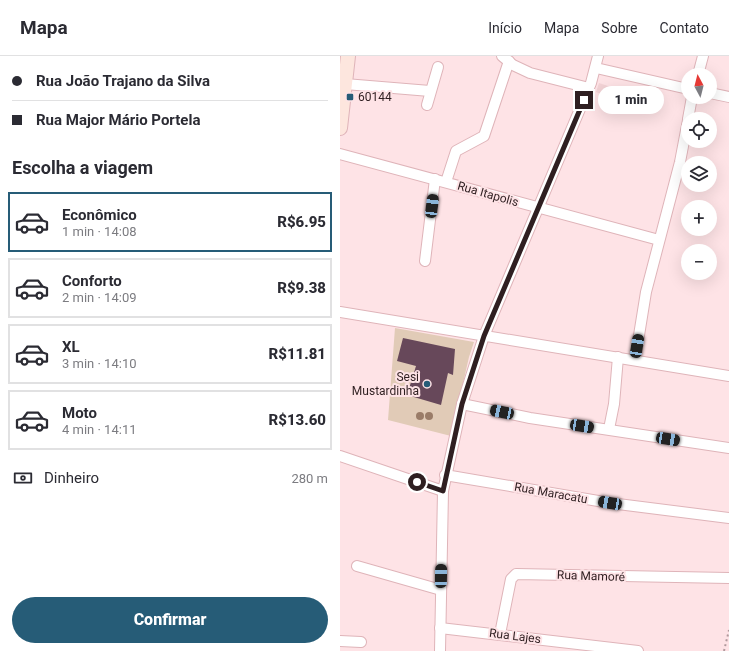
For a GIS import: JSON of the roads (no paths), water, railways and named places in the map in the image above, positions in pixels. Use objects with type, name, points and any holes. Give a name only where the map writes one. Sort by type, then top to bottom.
[{"type":"main road","points":[[340,128],[345,84],[345,60]]},
{"type":"street","points":[[440,651],[443,491],[445,475],[462,404],[484,336],[589,88],[596,68],[598,56]]},
{"type":"street","points":[[700,68],[703,56]]},
{"type":"street","points":[[446,182],[456,151],[484,136],[505,58],[520,69],[530,73],[589,88]]},
{"type":"street","points":[[427,105],[438,67]]},
{"type":"street","points":[[596,68],[681,87]]},
{"type":"street","points":[[345,84],[430,91]]},
{"type":"street","points":[[717,95],[729,97]]},
{"type":"street","points":[[635,360],[646,292],[683,148]]},
{"type":"street","name":"Rua Itapolis","points":[[340,154],[659,240]]},
{"type":"street","points":[[425,260],[435,179]]},
{"type":"street","points":[[340,312],[729,376]]},
{"type":"street","points":[[609,430],[615,392],[618,357]]},
{"type":"street","points":[[462,404],[530,418],[729,448]]},
{"type":"street","points":[[340,456],[443,491]]},
{"type":"street","name":"Rua Maracatu","points":[[445,475],[610,503],[729,518]]},
{"type":"street","points":[[357,566],[441,590]]},
{"type":"street","name":"Rua Mamoré","points":[[500,634],[511,579],[516,574],[729,578]]},
{"type":"street","name":"Rua Lajes","points":[[440,628],[638,651]]},
{"type":"street","points":[[340,641],[361,642]]},
{"type":"place","name":"60144","points":[[350,97]]},
{"type":"place","name":"Sesi Mustardinha","points":[[427,384]]}]
